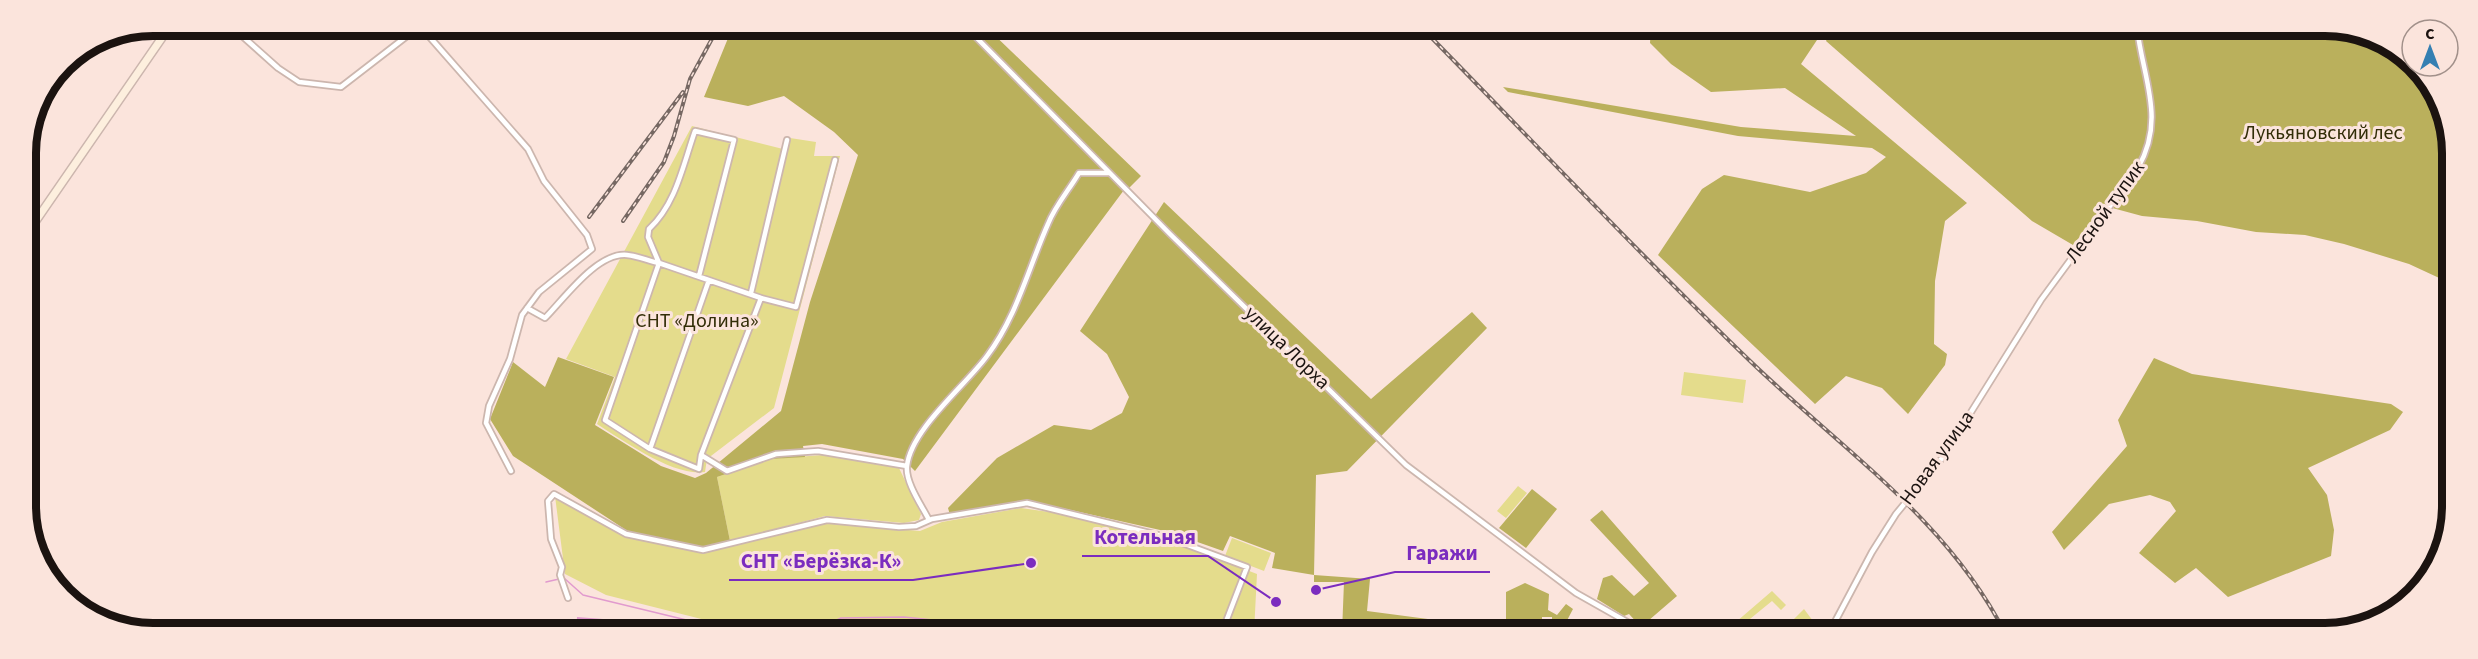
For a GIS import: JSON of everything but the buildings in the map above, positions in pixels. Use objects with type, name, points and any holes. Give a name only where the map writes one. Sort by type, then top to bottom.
[{"type":"street","points":[[36,220],[163,36]]},
{"type":"street","points":[[242,36],[278,68],[299,82],[341,87],[407,36]]},
{"type":"street","points":[[429,36],[528,150],[544,181],[587,235],[592,249],[539,292],[522,315],[510,359],[489,406],[486,423],[511,471]]},
{"type":"street","name":"улица Лорха","points":[[975,36],[1109,173],[1406,465],[1576,593],[1629,623]]},
{"type":"street","name":"Лесной тупик","points":[[2050,287],[2149,150],[2153,129],[2152,107],[2139,36]]},
{"type":"street","points":[[699,276],[734,140],[694,131],[672,197],[658,220],[649,229],[648,237],[659,263],[605,420],[650,449],[699,469],[701,455],[761,298]]},
{"type":"street","points":[[751,293],[787,140]]},
{"type":"street","points":[[528,308],[545,318],[577,283],[610,257],[626,255],[659,263],[761,298],[796,307],[836,160]]},
{"type":"street","points":[[929,520],[908,476],[907,466],[912,450],[930,422],[987,357],[1012,318],[1048,222],[1079,174],[1109,173]]},
{"type":"street","points":[[650,449],[709,280]]},
{"type":"street","name":"Новая улица","points":[[1834,623],[1872,552],[1895,516],[1943,457],[2050,287]]},
{"type":"street","points":[[701,455],[727,471],[776,454],[818,451],[907,466]]},
{"type":"street","points":[[568,598],[560,574],[562,567],[551,539],[548,501],[554,494],[626,534],[703,550],[827,520],[899,527],[916,526],[929,520],[1027,503],[1166,537],[1247,567],[1225,623]]},
{"type":"green space","points":[[729,36],[971,36],[1124,190],[915,471],[903,459],[822,444],[803,446],[805,457],[771,459],[717,477],[730,541],[701,547],[629,532],[513,456],[490,419],[513,362],[545,387],[558,357],[614,377],[595,425],[661,466],[695,478],[706,473],[781,411],[810,302],[858,155],[834,132],[784,96],[748,106],[704,97]]},
{"type":"green space","points":[[980,36],[995,36],[1141,176],[1128,189]]},
{"type":"green space","points":[[1650,36],[1810,36],[1817,40],[1801,64],[1967,203],[1945,221],[1935,281],[1934,344],[1947,354],[1945,365],[1908,414],[1882,388],[1846,376],[1815,404],[1658,255],[1702,189],[1724,175],[1810,192],[1866,173],[1886,157],[1872,148],[1738,136],[1508,92],[1503,87],[1741,127],[1856,136],[1785,88],[1711,92],[1671,64],[1650,43]]},
{"type":"green space","name":"Лукьяновский лес","points":[[1828,36],[2325,36],[2348,38],[2370,45],[2400,63],[2400,78],[2415,78],[2418,82],[2430,101],[2440,130],[2442,279],[2409,264],[2344,244],[2305,235],[2256,232],[2197,221],[2142,216],[2105,206],[2073,245],[2032,221],[1826,41]]},
{"type":"green space","name":"СНТ «Долина»","points":[[692,126],[787,150],[790,138],[816,142],[814,156],[840,156],[774,408],[707,459],[705,472],[679,469],[664,463],[597,424],[615,377],[566,359]]},
{"type":"green space","points":[[1164,202],[1371,399],[1472,312],[1487,328],[1347,471],[1316,475],[1314,575],[1272,568],[1275,553],[1230,536],[1223,551],[1169,532],[1026,500],[950,515],[948,508],[997,458],[1054,425],[1091,430],[1122,413],[1129,397],[1107,354],[1080,331]]},
{"type":"green space","points":[[2154,358],[2192,374],[2391,404],[2403,412],[2390,430],[2308,468],[2327,495],[2334,530],[2331,556],[2228,597],[2196,568],[2175,583],[2139,553],[2176,511],[2170,502],[2150,495],[2109,504],[2064,550],[2052,532],[2127,446],[2118,420]]},
{"type":"green space","points":[[1684,372],[1746,380],[1743,403],[1681,395]]},
{"type":"green space","points":[[822,455],[899,468],[921,514],[919,520],[904,523],[825,516],[730,541],[717,477],[771,459]]},
{"type":"green space","points":[[1518,486],[1527,493],[1506,518],[1497,511]]},
{"type":"green space","points":[[1532,489],[1557,509],[1526,548],[1499,528]]},
{"type":"green space","points":[[555,496],[624,535],[701,552],[828,523],[920,531],[942,522],[1021,508],[1070,515],[1117,527],[1200,552],[1257,574],[1254,623],[717,623],[606,595],[565,574]]},
{"type":"green space","points":[[1602,510],[1677,596],[1646,623],[1637,623],[1629,614],[1624,616],[1597,599],[1603,578],[1612,575],[1634,596],[1649,583],[1590,520]]},
{"type":"green space","points":[[1232,538],[1271,553],[1264,571],[1225,556]]},
{"type":"green space","points":[[1314,575],[1370,579],[1367,611],[1458,623],[1342,623],[1344,582],[1314,582]]},
{"type":"green space","points":[[1525,583],[1549,594],[1548,610],[1557,615],[1566,604],[1573,609],[1566,623],[1552,623],[1552,617],[1542,617],[1542,623],[1489,623],[1506,621],[1506,592]]},
{"type":"green space","points":[[1772,591],[1786,605],[1781,610],[1772,601],[1745,623],[1736,622]]},
{"type":"green space","points":[[1804,609],[1814,623],[1790,623]]},
{"type":"shaded area","points":[[577,617],[616,620],[623,623],[577,623]]},
{"type":"waterway","points":[[564,578],[583,595],[699,623]]},
{"type":"waterway","points":[[546,582],[559,579]]},
{"type":"waterway","points":[[830,623],[841,618],[904,617],[961,623]]},
{"type":"railway","points":[[623,221],[664,162],[690,79],[714,36]]},
{"type":"railway","points":[[1430,36],[1707,319],[1783,392],[1889,486],[1922,520],[1981,592],[1999,623]]},
{"type":"railway","points":[[589,217],[683,92]]},
{"type":"place","name":"СНТ «Берёзка-К»","points":[[1031,563]]},
{"type":"place","name":"Гаражи","points":[[1316,590]]},
{"type":"place","name":"Котельная","points":[[1276,602]]}]
